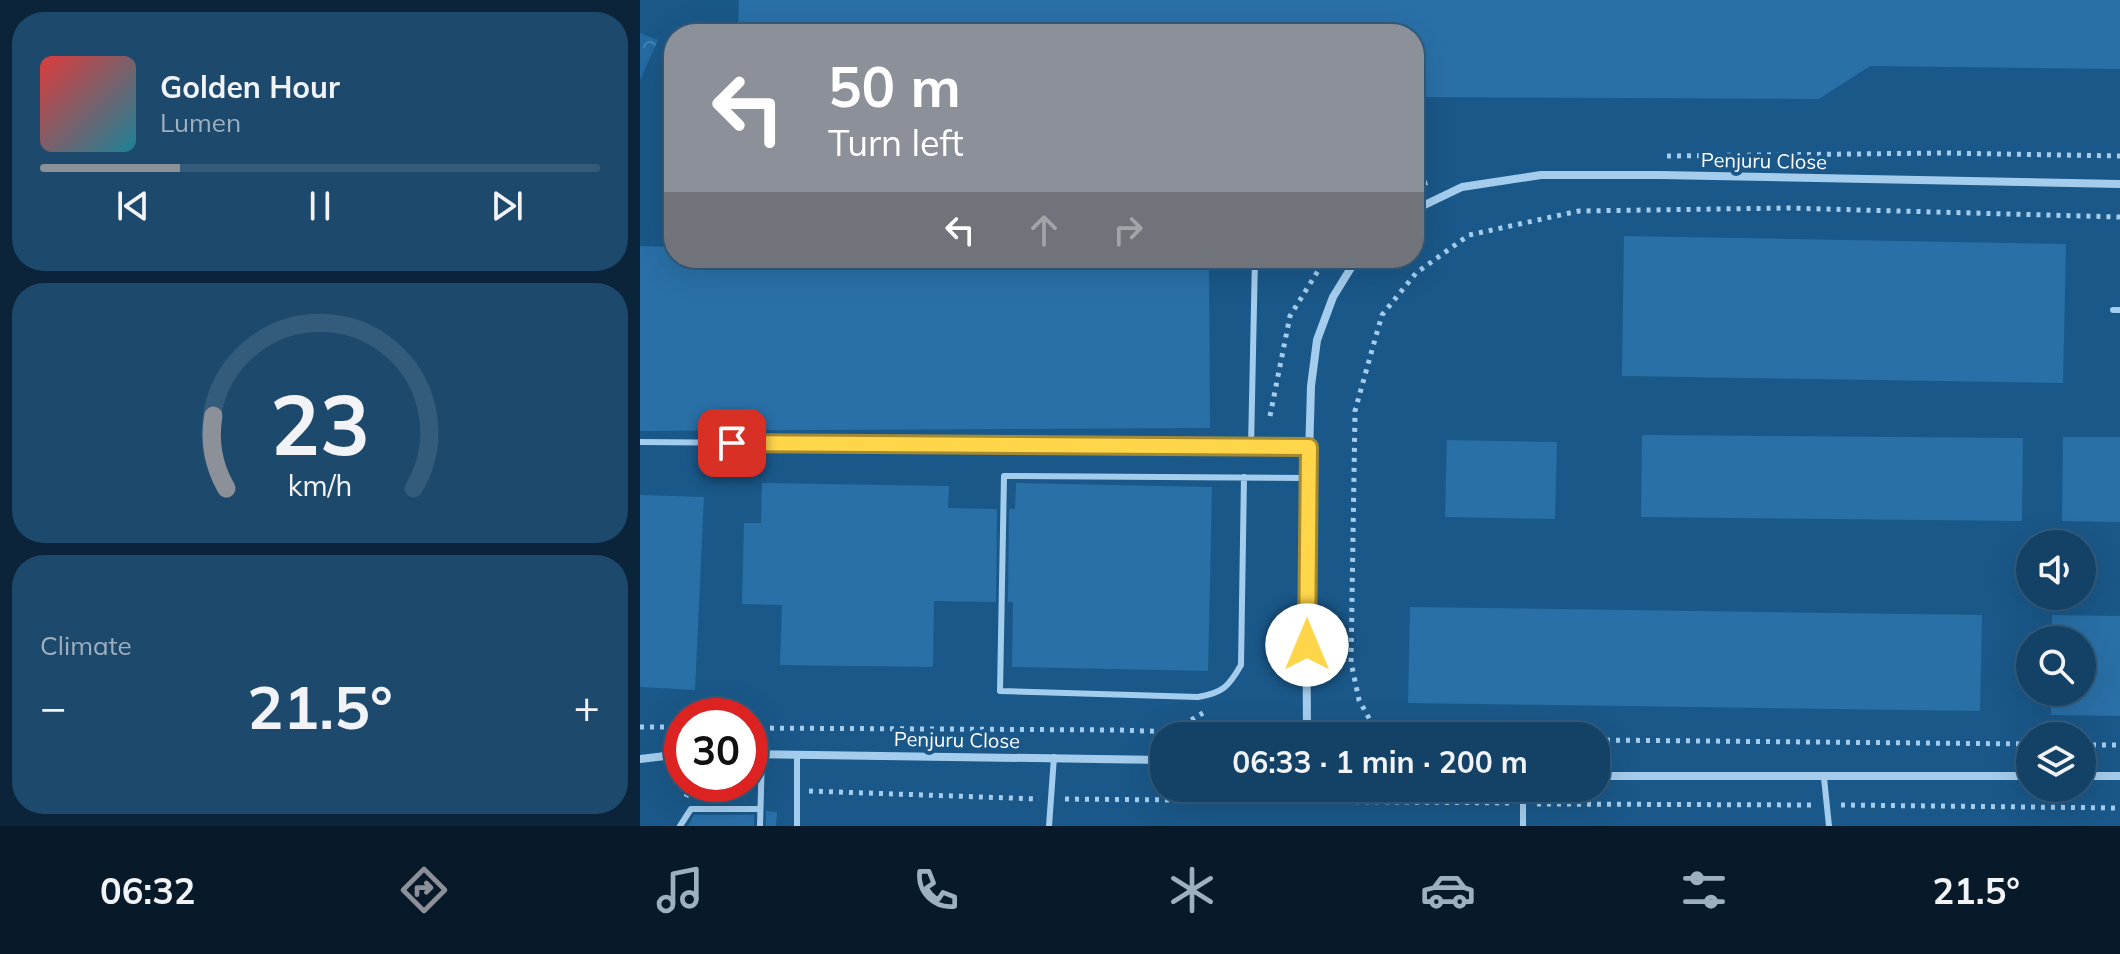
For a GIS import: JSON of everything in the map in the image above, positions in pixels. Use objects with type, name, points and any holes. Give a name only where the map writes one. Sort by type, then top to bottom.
[{"type":"street","name":"Penjuru Close","points":[[1424,205],[1462,187],[1541,175],[2120,184]]},
{"type":"street","points":[[1307,722],[1311,386],[1317,340],[1333,297],[1351,268]]},
{"type":"street","name":"Penjuru Close","points":[[768,754],[1150,760]]},
{"type":"street","points":[[640,759],[664,756]]},
{"type":"street","points":[[1610,776],[2016,776]]},
{"type":"street","points":[[2096,776],[2120,776]]},
{"type":"lane","points":[[1251,447],[1255,268]]},
{"type":"lane","points":[[640,442],[1309,447]]},
{"type":"lane","points":[[1244,477],[1241,665],[1230,684],[1214,695],[1198,697],[1000,691],[1004,476],[1244,477],[1309,478]]},
{"type":"lane","points":[[797,754],[797,826]]},
{"type":"lane","points":[[1049,826],[1054,757]]},
{"type":"lane","points":[[1824,778],[1829,826]]},
{"type":"lane","points":[[760,802],[760,826]]},
{"type":"lane","points":[[1523,826],[1524,804]]},
{"type":"lane","points":[[680,826],[691,809],[760,809]]},
{"type":"path","points":[[1424,267],[1469,235],[1579,211],[1787,208],[2120,217]]},
{"type":"path","points":[[1374,722],[1359,700],[1351,662],[1355,411],[1382,315],[1423,268]]},
{"type":"path","points":[[640,727],[664,727]]},
{"type":"path","points":[[768,728],[1150,731]]},
{"type":"path","points":[[1610,740],[2016,744]]},
{"type":"path","points":[[2096,745],[2120,745]]},
{"type":"path","points":[[797,791],[1047,799]]},
{"type":"path","points":[[1062,799],[2120,808]]},
{"type":"green space","points":[[640,33],[658,40],[640,80]]},
{"type":"building","points":[[739,0],[2120,0],[2120,69],[1870,66],[1819,99],[1424,97],[1424,24],[738,24]]},
{"type":"building","points":[[1624,236],[2066,244],[2063,383],[1622,376]]},
{"type":"building","points":[[640,246],[664,247],[664,268],[1209,268],[1210,428],[640,431]]},
{"type":"building","points":[[1642,435],[2023,438],[2022,521],[1641,517]]},
{"type":"building","points":[[2063,437],[2120,437],[2120,522],[2062,521]]},
{"type":"building","points":[[1447,440],[1557,442],[1555,519],[1445,517]]},
{"type":"building","points":[[762,483],[949,486],[948,508],[997,509],[996,602],[934,601],[933,667],[780,665],[782,605],[742,604],[744,523],[761,523]]},
{"type":"building","points":[[1016,483],[1212,487],[1208,671],[1012,667],[1013,602],[1008,602],[1009,509],[1015,509]]},
{"type":"building","points":[[640,495],[704,497],[695,690],[640,687]]},
{"type":"building","points":[[1410,607],[1982,615],[1980,711],[1408,703]]},
{"type":"building","points":[[2052,615],[2120,616],[2120,716],[2051,715],[2051,706],[2096,706],[2096,626],[2052,626]]},
{"type":"building","points":[[766,811],[777,812],[776,826],[766,826]]},
{"type":"building","points":[[694,815],[754,815],[754,826],[688,826]]},
{"type":"route","points":[[732,443],[1309,447],[1307,645]]}]
